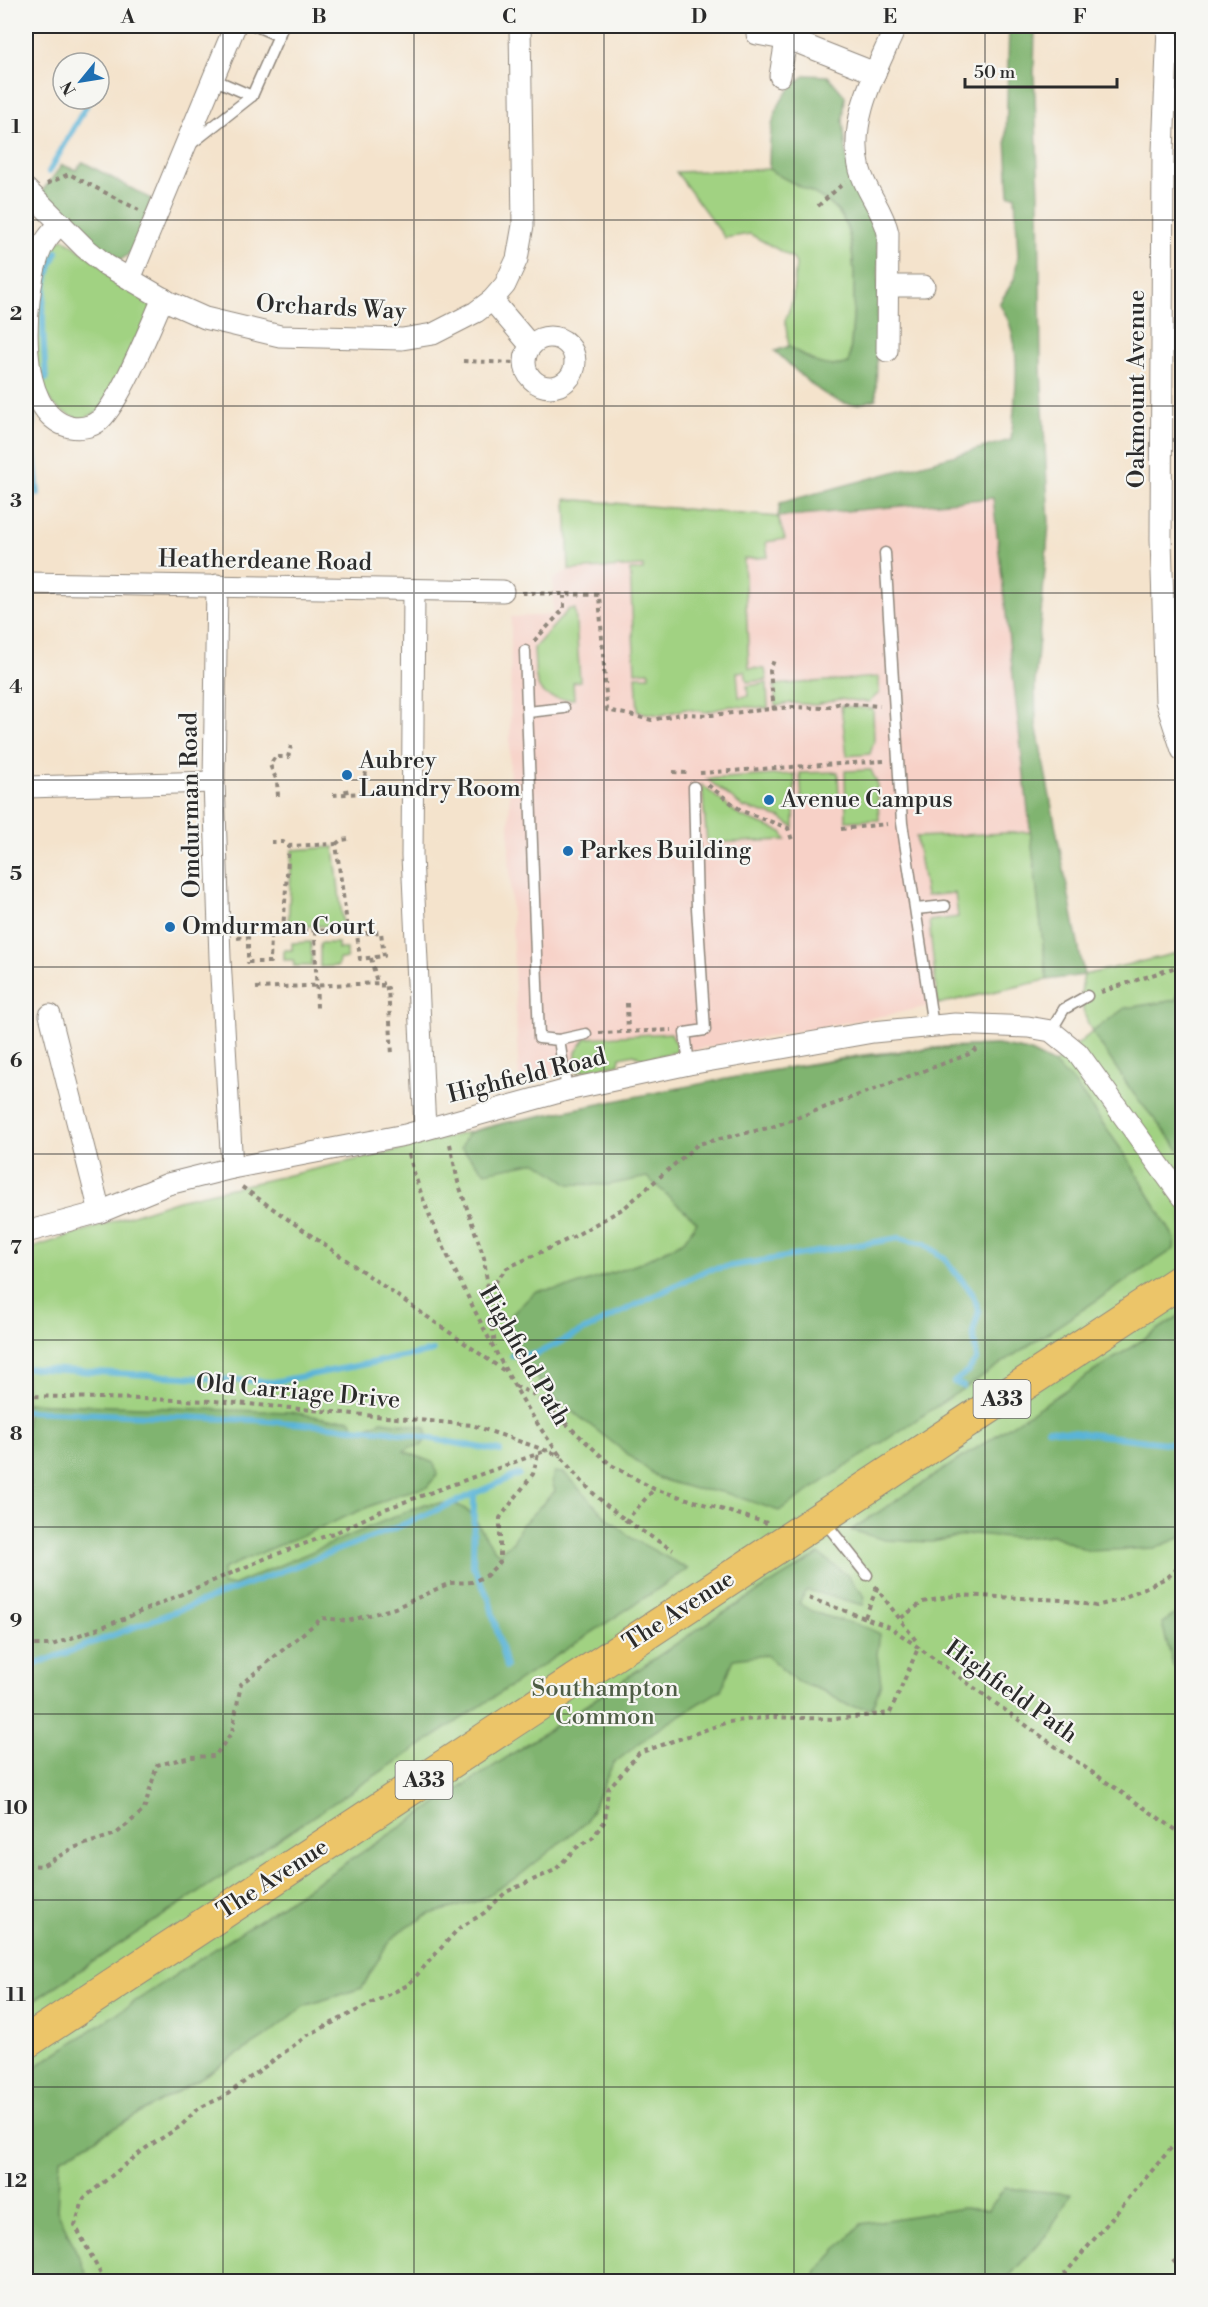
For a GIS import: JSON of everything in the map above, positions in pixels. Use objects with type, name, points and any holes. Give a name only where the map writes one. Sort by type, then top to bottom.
[{"type":"main road","name":"The Avenue","points":[[26,2042],[1182,1280]]},
{"type":"street","points":[[130,279],[235,26]]},
{"type":"street","name":"Orchards Way","points":[[29,192],[95,257],[163,298],[205,318],[261,333],[297,337],[418,338],[447,328],[492,300],[512,273],[522,234],[520,26]]},
{"type":"street","points":[[887,351],[888,233],[884,217],[860,172],[857,138],[862,106],[896,26]]},
{"type":"street","name":"Oakmount Avenue","points":[[1168,26],[1163,152],[1161,539],[1166,701],[1182,750]]},
{"type":"street","points":[[757,34],[786,40],[875,73]]},
{"type":"street","points":[[780,76],[786,40]]},
{"type":"street","points":[[1163,152],[1182,162]]},
{"type":"street","points":[[61,223],[45,241],[38,257],[28,325],[29,362],[33,386],[39,403],[57,422],[72,428],[87,427],[106,414],[163,298]]},
{"type":"street","points":[[889,286],[924,285]]},
{"type":"street","points":[[492,300],[528,354]]},
{"type":"street","name":"Heatherdeane Road","points":[[26,583],[503,591]]},
{"type":"street","name":"Omdurman Road","points":[[217,585],[213,782],[232,1168]]},
{"type":"street","points":[[414,590],[412,856],[425,1129]]},
{"type":"street","points":[[26,787],[213,782]]},
{"type":"street","points":[[50,1015],[100,1212]]},
{"type":"street","name":"Highfield Road","points":[[26,1232],[100,1212],[168,1184],[232,1168],[425,1129],[567,1090],[689,1064],[873,1032],[933,1026],[1003,1025],[1051,1031]]},
{"type":"street","points":[[1051,1031],[1078,1053],[1182,1197]]},
{"type":"lane","points":[[184,149],[252,96],[281,31],[256,26]]},
{"type":"lane","points":[[213,79],[252,96]]},
{"type":"lane","points":[[885,553],[902,822],[933,1026]]},
{"type":"lane","points":[[525,651],[539,1038],[560,1040],[586,1034]]},
{"type":"lane","points":[[528,712],[564,708]]},
{"type":"lane","points":[[689,1064],[685,1032],[705,1030],[694,787]]},
{"type":"lane","points":[[916,909],[945,906]]},
{"type":"lane","points":[[1051,1031],[1064,1009],[1087,996]]},
{"type":"lane","points":[[560,1040],[567,1090]]},
{"type":"lane","points":[[822,1518],[867,1575]]},
{"type":"path","points":[[818,206],[860,172]]},
{"type":"path","points":[[29,192],[69,174],[155,218]]},
{"type":"path","points":[[463,361],[528,354]]},
{"type":"path","points":[[503,591],[564,596],[599,595],[607,710],[652,720],[681,714],[712,715],[791,707],[824,708],[840,703],[894,706]]},
{"type":"path","points":[[525,651],[564,609],[564,596]]},
{"type":"path","points":[[774,660],[770,671],[774,710]]},
{"type":"path","points":[[278,796],[277,781],[270,765],[275,757],[288,757],[291,746]]},
{"type":"path","points":[[672,772],[693,774],[897,760]]},
{"type":"path","points":[[333,795],[347,791],[361,793],[366,768]]},
{"type":"path","points":[[693,774],[742,811],[788,828],[792,840]]},
{"type":"path","points":[[841,829],[902,822]]},
{"type":"path","points":[[271,842],[283,842],[289,846],[336,844],[341,840],[349,839]]},
{"type":"path","points":[[336,844],[348,931]]},
{"type":"path","points":[[283,930],[289,846]]},
{"type":"path","points":[[248,937],[248,962],[270,962],[271,936],[283,930],[348,931],[357,934],[381,932],[384,956],[360,959],[357,934]]},
{"type":"path","points":[[315,931],[317,1009]]},
{"type":"path","points":[[371,958],[377,983]]},
{"type":"path","points":[[1087,996],[1182,965]]},
{"type":"path","points":[[256,988],[382,982],[382,989],[388,988],[392,1055]]},
{"type":"path","points":[[627,1003],[628,1032]]},
{"type":"path","points":[[489,1290],[507,1268],[573,1237],[624,1208],[698,1144],[772,1127],[972,1053],[1003,1025]]},
{"type":"path","points":[[586,1034],[672,1030],[685,1032]]},
{"type":"path","points":[[425,1129],[458,1182],[484,1258],[495,1351]]},
{"type":"path","name":"Highfield Path","points":[[425,1129],[412,1166],[437,1234],[495,1351],[515,1386],[562,1456],[591,1491],[625,1521],[674,1550]]},
{"type":"path","points":[[232,1168],[240,1185],[507,1372]]},
{"type":"path","points":[[515,1386],[535,1395],[612,1465],[654,1489],[767,1523],[792,1537]]},
{"type":"path","name":"Old Carriage Drive","points":[[26,1396],[215,1401],[472,1425],[562,1456]]},
{"type":"path","points":[[26,1645],[52,1645],[121,1620],[269,1557],[339,1531],[385,1509],[548,1450]]},
{"type":"path","points":[[26,1865],[42,1866],[73,1848],[116,1834],[144,1810],[157,1765],[191,1757],[215,1756],[232,1732],[241,1684],[321,1618],[348,1621],[395,1608],[450,1583],[472,1582],[486,1576],[500,1562],[500,1518],[533,1474],[538,1454]]},
{"type":"path","points":[[625,1521],[654,1489]]},
{"type":"path","points":[[900,1618],[923,1602],[958,1595],[1062,1600],[1096,1606],[1119,1600],[1168,1577],[1182,1564]]},
{"type":"path","points":[[105,2282],[75,2225],[77,2213],[84,2198],[146,2148],[181,2126],[196,2109],[225,2096],[308,2035],[408,1985],[458,1929],[484,1913],[506,1892],[555,1870],[576,1848],[592,1838],[605,1821],[608,1789],[639,1753],[728,1722],[770,1717],[835,1719],[890,1713],[919,1646],[867,1575]]},
{"type":"path","points":[[865,1617],[877,1588]]},
{"type":"path","name":"Highfield Path","points":[[809,1598],[890,1627],[1070,1758],[1182,1834]]},
{"type":"path","points":[[1058,2282],[1182,2135]]},
{"type":"path","points":[[1173,2260],[1182,2271]]},
{"type":"shaded area","name":"Avenue Campus","points":[[993,497],[1047,980],[888,1015],[642,1059],[634,1054],[624,1055],[620,1057],[619,1064],[519,1084],[509,851],[511,617],[553,615],[553,579],[569,570],[566,499],[778,517]]},
{"type":"green space","points":[[1009,26],[1035,26],[1034,74],[1039,194],[1041,368],[1049,524],[1035,684],[1036,724],[1084,975],[1047,980],[993,498],[778,517],[780,503],[1011,440],[1016,388],[1015,351],[1007,318],[999,304],[1014,280],[1018,256],[1015,195],[1009,195],[1006,139]]},
{"type":"green space","points":[[806,75],[828,76],[845,96],[843,121],[847,160],[855,185],[874,222],[879,256],[876,399],[858,404],[847,404],[824,393],[775,351],[789,346],[811,360],[825,365],[849,363],[854,268],[848,231],[842,217],[827,202],[769,169],[771,128],[774,116],[785,94]]},
{"type":"green space","points":[[83,162],[151,199],[136,245],[123,258],[115,262],[41,193],[62,165],[76,170]]},
{"type":"green space","points":[[769,169],[827,202],[842,217],[848,231],[854,268],[849,363],[825,365],[811,360],[789,346],[785,321],[792,302],[796,264],[793,258],[750,234],[725,238],[676,172]]},
{"type":"green space","points":[[64,239],[150,300],[151,311],[99,412],[82,419],[63,412],[48,398],[41,386],[36,353],[37,305],[41,281],[54,245]]},
{"type":"green space","points":[[566,499],[778,517],[785,539],[766,542],[768,557],[744,559],[749,668],[765,669],[767,680],[747,682],[745,671],[737,672],[739,697],[748,696],[747,686],[767,683],[768,708],[730,706],[707,712],[686,709],[661,715],[638,712],[636,676],[649,676],[649,671],[635,672],[630,570],[643,570],[643,566],[569,570]]},
{"type":"green space","points":[[569,609],[575,609],[580,681],[573,682],[574,699],[560,699],[543,693],[539,687],[536,680],[534,648]]},
{"type":"green space","points":[[879,677],[879,693],[869,702],[839,699],[816,705],[791,703],[776,706],[774,685]]},
{"type":"green space","points":[[841,706],[873,709],[874,741],[870,754],[847,756]]},
{"type":"green space","points":[[871,770],[877,783],[879,820],[846,821],[845,771]]},
{"type":"green space","points":[[838,772],[839,800],[802,801],[800,773]]},
{"type":"green space","points":[[795,774],[794,828],[781,818],[743,807],[707,779]]},
{"type":"green space","points":[[702,785],[740,816],[782,832],[786,840],[707,843]]},
{"type":"green space","points":[[1031,832],[1047,980],[938,1004],[929,921],[958,917],[955,893],[926,896],[916,837]]},
{"type":"green space","points":[[334,847],[343,926],[288,926],[292,850]]},
{"type":"green space","points":[[311,942],[312,966],[294,966],[293,960],[284,960],[284,950],[292,950],[292,943]]},
{"type":"green space","points":[[320,943],[338,943],[338,949],[347,949],[347,959],[339,959],[338,966],[320,967]]},
{"type":"green space","name":"Southampton Common","points":[[1182,952],[1182,2281],[26,2282],[26,1250],[178,1200],[395,1151],[504,1123],[780,1069],[863,1055],[944,1047],[997,1045],[1028,1051],[1054,1064],[1092,1032],[1082,1004],[1081,990],[1084,975]]},
{"type":"green space","points":[[1182,982],[1182,1153],[1133,1093],[1092,1032],[1125,1008],[1176,1000]]},
{"type":"green space","points":[[671,1033],[677,1046],[676,1052],[642,1059],[634,1054],[620,1057],[619,1064],[575,1072],[576,1052],[586,1038]]},
{"type":"green space","points":[[997,1045],[1028,1051],[1054,1064],[1074,1083],[1128,1159],[1175,1239],[1174,1249],[779,1511],[723,1492],[695,1489],[660,1479],[546,1391],[501,1325],[536,1291],[571,1287],[638,1264],[684,1241],[697,1222],[647,1177],[608,1185],[569,1184],[537,1162],[485,1172],[461,1148],[468,1133],[504,1123],[811,1064],[872,1055]]},
{"type":"green space","points":[[1182,1314],[1182,1537],[1155,1548],[1089,1551],[1052,1535],[1019,1538],[973,1534],[932,1542],[885,1540],[851,1530]]},
{"type":"green space","points":[[26,1403],[290,1412],[329,1419],[350,1419],[354,1426],[365,1428],[382,1421],[426,1427],[428,1437],[421,1446],[410,1447],[404,1451],[434,1463],[437,1475],[427,1487],[399,1494],[223,1569],[222,1585],[233,1585],[424,1504],[453,1504],[468,1511],[498,1553],[513,1542],[521,1526],[555,1491],[552,1481],[554,1472],[564,1473],[603,1514],[633,1539],[688,1569],[26,2006]]},
{"type":"green space","points":[[819,1554],[846,1574],[865,1597],[863,1605],[807,1590],[799,1603],[828,1617],[860,1625],[880,1634],[877,1654],[881,1683],[872,1708],[849,1706],[823,1691],[796,1681],[766,1655],[734,1659],[721,1690],[655,1731],[613,1764],[586,1822],[519,1876],[478,1901],[430,1914],[400,1931],[385,1948],[362,1988],[304,2006],[265,2037],[196,2081],[60,2159],[57,2210],[90,2281],[26,2281],[26,2073],[582,1708],[701,1627]]},
{"type":"green space","points":[[1182,1610],[1182,1672],[1173,1666],[1162,1623]]},
{"type":"green space","points":[[1005,2188],[1071,2194],[1049,2232],[1005,2281],[815,2281],[817,2271],[861,2224],[963,2208],[988,2210]]},
{"type":"waterway","points":[[49,172],[83,111]]},
{"type":"waterway","points":[[46,379],[44,298],[50,267],[57,252]]},
{"type":"waterway","points":[[33,403],[32,437],[38,494]]},
{"type":"waterway","points":[[512,1355],[536,1354],[707,1270],[899,1238],[925,1244],[943,1257],[972,1293],[979,1311],[973,1332],[977,1359],[968,1371],[954,1382],[963,1386]]},
{"type":"waterway","points":[[26,1368],[273,1382],[433,1351]]},
{"type":"waterway","points":[[26,1411],[255,1420],[388,1431],[500,1451]]},
{"type":"waterway","points":[[1048,1429],[1182,1445]]},
{"type":"waterway","points":[[26,1668],[393,1529],[519,1474]]},
{"type":"waterway","points":[[474,1495],[473,1566],[489,1599],[506,1667]]},
{"type":"place","name":"Aubrey Laundry Room","points":[[347,775]]},
{"type":"place","name":"Avenue Campus","points":[[769,800]]},
{"type":"place","name":"Parkes Building","points":[[568,851]]},
{"type":"place","name":"Omdurman Court","points":[[170,927]]}]
